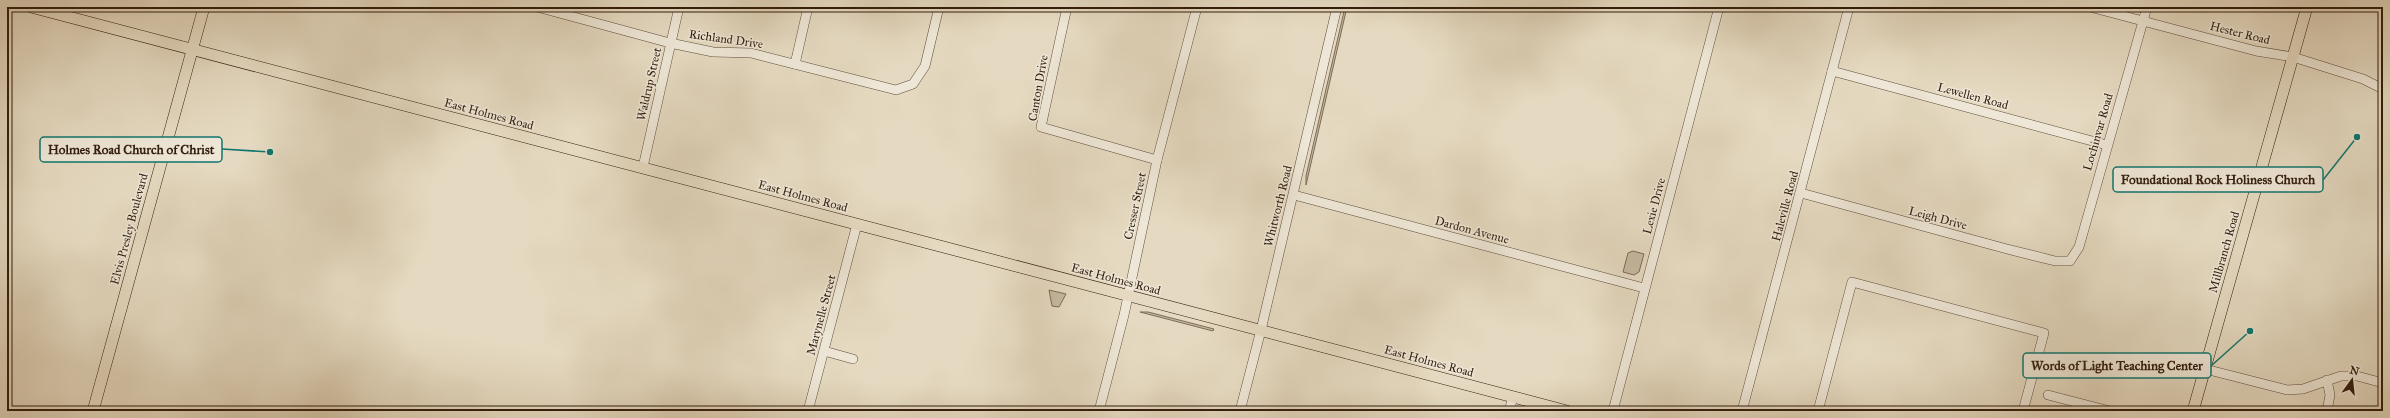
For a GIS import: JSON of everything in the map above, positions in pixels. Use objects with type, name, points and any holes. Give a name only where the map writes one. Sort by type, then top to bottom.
[{"type":"main road","name":"East Holmes Road","points":[[31,7],[1567,411]]},
{"type":"main road","name":"Elvis Presley Boulevard","points":[[92,411],[204,7]]},
{"type":"main road","name":"Millbranch Road","points":[[2193,411],[2283,87],[2307,7]]},
{"type":"street","name":"Richland Drive","points":[[537,7],[555,9],[670,43],[713,52],[751,53],[896,90],[913,84],[925,66],[939,7]]},
{"type":"street","name":"Waldrup Street","points":[[643,167],[679,7]]},
{"type":"street","points":[[795,64],[808,7]]},
{"type":"street","name":"Canton Drive","points":[[1067,7],[1041,127],[1157,160]]},
{"type":"street","name":"Cresser Street","points":[[1099,411],[1128,295],[1157,160],[1197,7]]},
{"type":"street","name":"Whitworth Road","points":[[1240,411],[1294,195],[1337,7]]},
{"type":"street","name":"Lexie Drive","points":[[1613,411],[1644,288],[1719,7]]},
{"type":"street","name":"Haleville Road","points":[[1742,411],[1801,193],[1849,7]]},
{"type":"street","name":"Hester Road","points":[[2090,7],[2256,51],[2293,57],[2363,79],[2383,89]]},
{"type":"street","name":"Lochinvar Road","points":[[2070,261],[2079,247],[2147,7]]},
{"type":"street","name":"Lewellen Road","points":[[1832,71],[2107,145]]},
{"type":"street","name":"Leigh Drive","points":[[1801,193],[2007,249],[2055,261],[2070,261]]},
{"type":"street","name":"Dardon Avenue","points":[[1294,195],[1644,288]]},
{"type":"street","name":"Marynelle Street","points":[[808,411],[857,224]]},
{"type":"street","points":[[1818,411],[1852,282],[2044,333],[2023,411]]},
{"type":"street","points":[[824,352],[853,359]]},
{"type":"street","points":[[2205,369],[2287,390],[2303,389],[2327,380],[2350,375],[2383,383]]},
{"type":"street","points":[[2327,380],[2330,395],[2328,411]]},
{"type":"street","points":[[2048,395],[2110,411]]},
{"type":"street","points":[[1509,411],[1513,397]]},
{"type":"shaded area","points":[[1345,7],[1347,7],[1306,185],[1306,176]]},
{"type":"shaded area","points":[[1633,251],[1644,254],[1639,272],[1634,275],[1623,272],[1628,253]]},
{"type":"shaded area","points":[[1049,290],[1066,294],[1059,307],[1052,306]]},
{"type":"shaded area","points":[[1140,312],[1148,312],[1214,329],[1213,331]]},
{"type":"place","name":"Foundational Rock Holiness Church","points":[[2357,137]]},
{"type":"place","name":"Holmes Road Church of Christ","points":[[270,152]]},
{"type":"place","name":"Words of Light Teaching Center","points":[[2250,331]]}]
